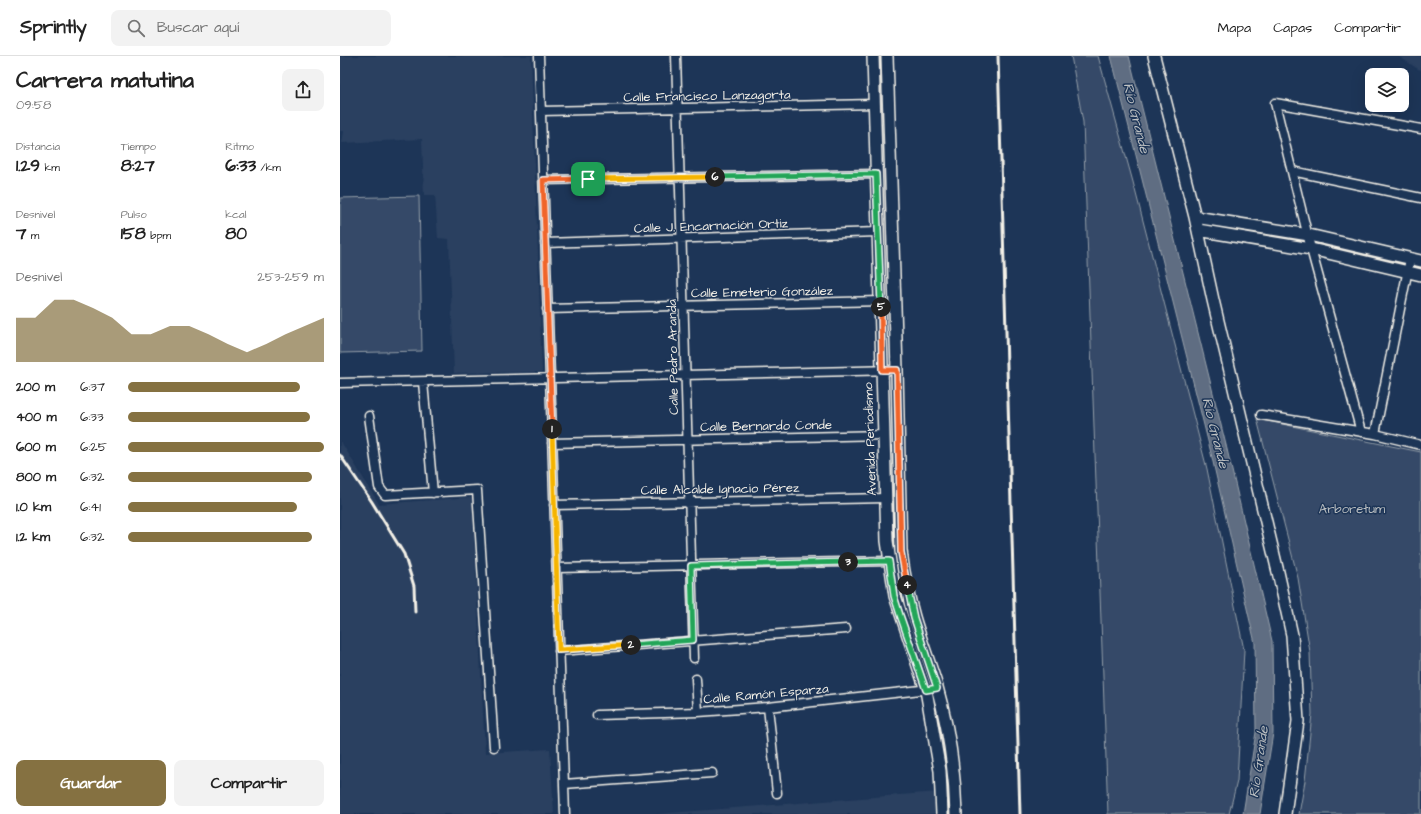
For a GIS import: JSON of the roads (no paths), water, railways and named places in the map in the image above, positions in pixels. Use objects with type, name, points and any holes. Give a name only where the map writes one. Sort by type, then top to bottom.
[{"type":"street","points":[[539,56],[565,814]]},
{"type":"street","name":"Calle Pedro Aranda","points":[[676,56],[694,658]]},
{"type":"street","name":"Avenida Periodismo","points":[[873,56],[889,561],[894,596],[900,615],[948,732],[954,770],[956,814]]},
{"type":"street","name":"Avenida Periodismo","points":[[887,56],[901,552],[914,618],[931,689],[940,771],[942,814]]},
{"type":"street","points":[[1154,56],[1195,217],[1292,635],[1298,721],[1285,814]]},
{"type":"street","points":[[1361,432],[1275,103],[1421,129]]},
{"type":"street","name":"Calle Francisco Lanzagorta","points":[[540,111],[875,104]]},
{"type":"street","points":[[1292,171],[1421,198]]},
{"type":"street","points":[[543,180],[876,174]]},
{"type":"street","points":[[1195,217],[1309,235],[1416,260],[1409,273],[1375,434]]},
{"type":"street","points":[[1209,218],[1211,232]]},
{"type":"street","points":[[1198,230],[1312,249],[1421,275]]},
{"type":"street","name":"Calle J. Encarnación Ortiz","points":[[545,243],[878,232]]},
{"type":"street","name":"Calle Emeterio González","points":[[547,309],[880,301]]},
{"type":"street","points":[[340,383],[897,370]]},
{"type":"street","points":[[423,382],[433,493]]},
{"type":"street","points":[[1261,415],[1375,434],[1421,445]]},
{"type":"street","points":[[369,416],[378,487],[385,495],[477,490],[494,747]]},
{"type":"street","name":"Calle Bernardo Conde","points":[[552,443],[884,435]]},
{"type":"street","name":"Calle Alcalde Ignacio Pérez","points":[[554,505],[886,498]]},
{"type":"street","points":[[557,568],[889,561]]},
{"type":"street","points":[[559,650],[846,628]]},
{"type":"street","points":[[696,679],[698,712]]},
{"type":"street","name":"Calle Ramón Esparza","points":[[597,715],[698,712],[768,707],[931,689]]},
{"type":"street","points":[[768,707],[777,794]]},
{"type":"street","points":[[564,784],[712,774]]},
{"type":"water","name":"Río Grande","points":[[1111,56],[1129,56],[1226,445],[1272,641],[1273,733],[1260,814],[1243,814],[1256,732],[1255,643],[1210,449]]},
{"type":"railway","points":[[998,56],[1020,814]]},
{"type":"railway","points":[[340,455],[372,502],[404,554],[414,586],[415,612]]},
{"type":"park label","name":"Arboretum","points":[[1352,509]]}]
